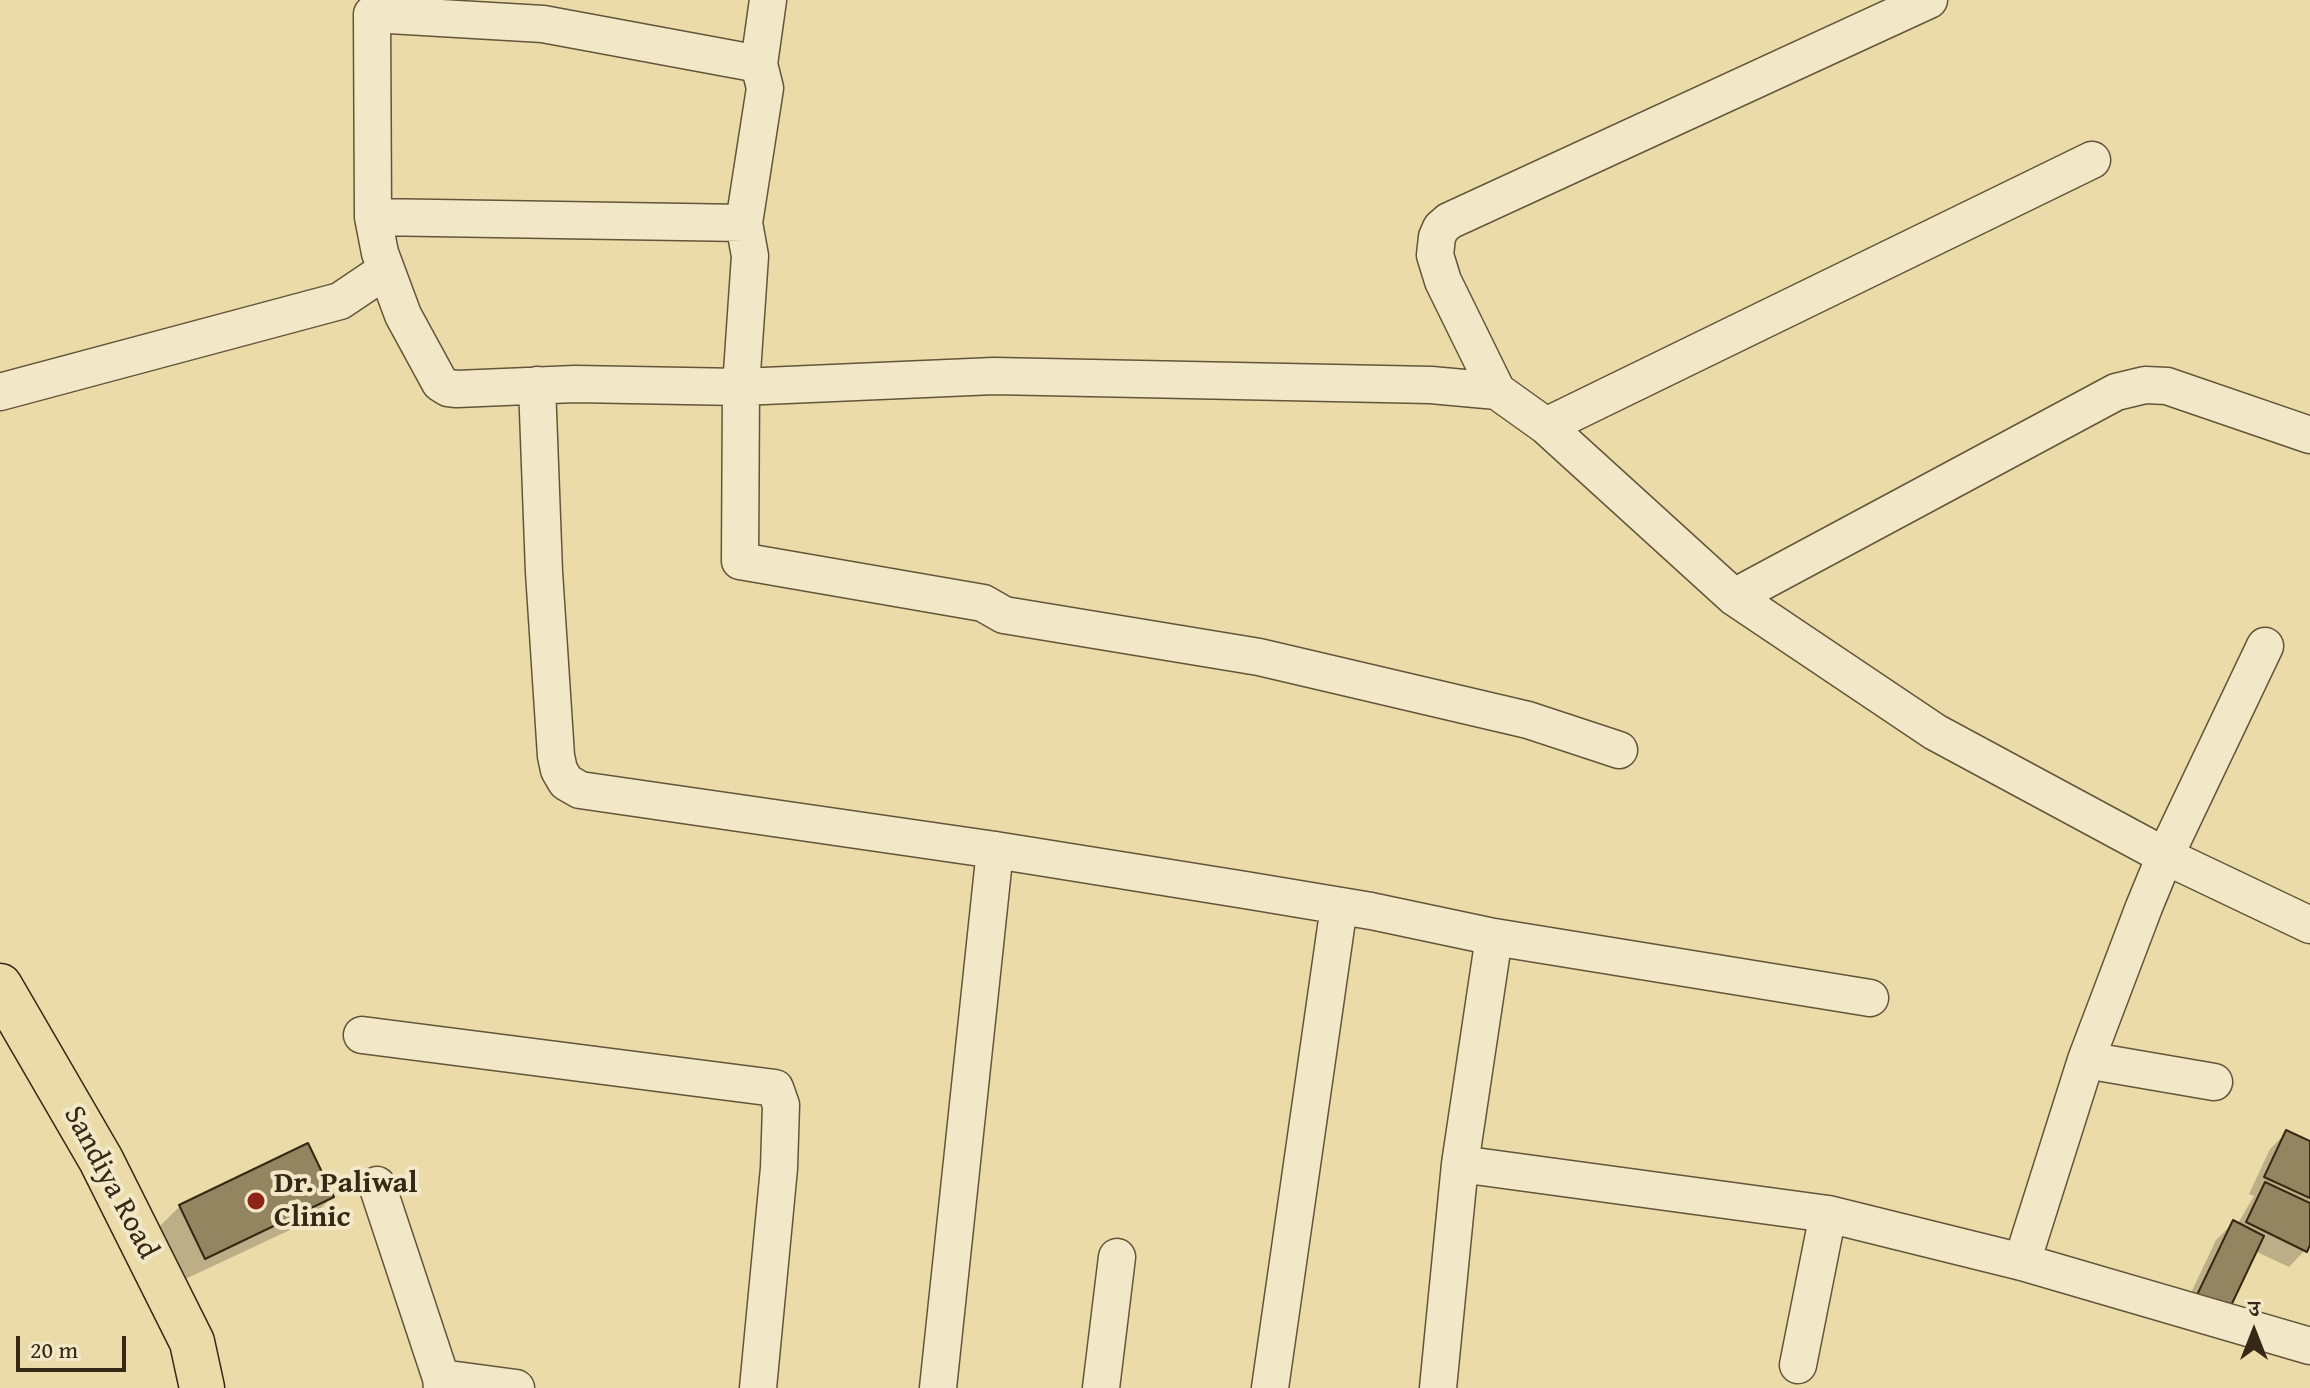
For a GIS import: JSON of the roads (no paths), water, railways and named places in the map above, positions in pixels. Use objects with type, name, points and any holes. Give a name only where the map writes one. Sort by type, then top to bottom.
[{"type":"main road","name":"Sandiya Road","points":[[0,986],[101,1160],[192,1342],[202,1388]]},
{"type":"street","points":[[768,0],[759,64],[765,88],[744,223],[750,256],[741,387],[740,561],[983,603],[1004,615],[1259,657],[1528,720],[1619,750]]},
{"type":"street","points":[[1929,0],[1449,221],[1437,237],[1435,255],[1443,281],[1497,391],[1546,426],[1734,597],[1935,732],[2165,856],[2310,925]]},
{"type":"street","points":[[759,64],[543,24],[372,14],[373,217],[386,270],[403,315],[440,383],[457,389],[537,385],[741,387],[994,376],[1431,385],[1497,391]]},
{"type":"street","points":[[1546,426],[2092,160]]},
{"type":"street","points":[[373,217],[744,223]]},
{"type":"street","points":[[0,392],[340,301],[386,270]]},
{"type":"street","points":[[537,385],[544,572],[555,741],[559,770],[566,782],[580,790],[995,850],[1339,906],[1494,937],[1870,998]]},
{"type":"street","points":[[1734,597],[2116,392],[2145,385],[2167,386],[2310,435]]},
{"type":"street","points":[[2022,1262],[2086,1060],[2165,856],[2265,646]]},
{"type":"street","points":[[938,1388],[995,850]]},
{"type":"street","points":[[1270,1388],[1339,906]]},
{"type":"street","points":[[1438,1388],[1460,1164],[1494,937]]},
{"type":"street","points":[[362,1035],[775,1088],[781,1105],[779,1168],[758,1388]]},
{"type":"street","points":[[2086,1060],[2214,1082]]},
{"type":"street","points":[[1460,1164],[1828,1214],[2022,1262],[2310,1346]]},
{"type":"street","points":[[377,1185],[442,1383],[516,1388]]},
{"type":"street","points":[[1798,1365],[1828,1214]]},
{"type":"street","points":[[1101,1388],[1117,1257]]},
{"type":"place","name":"Dr. Paliwal Clinic","points":[[256,1201]]}]
